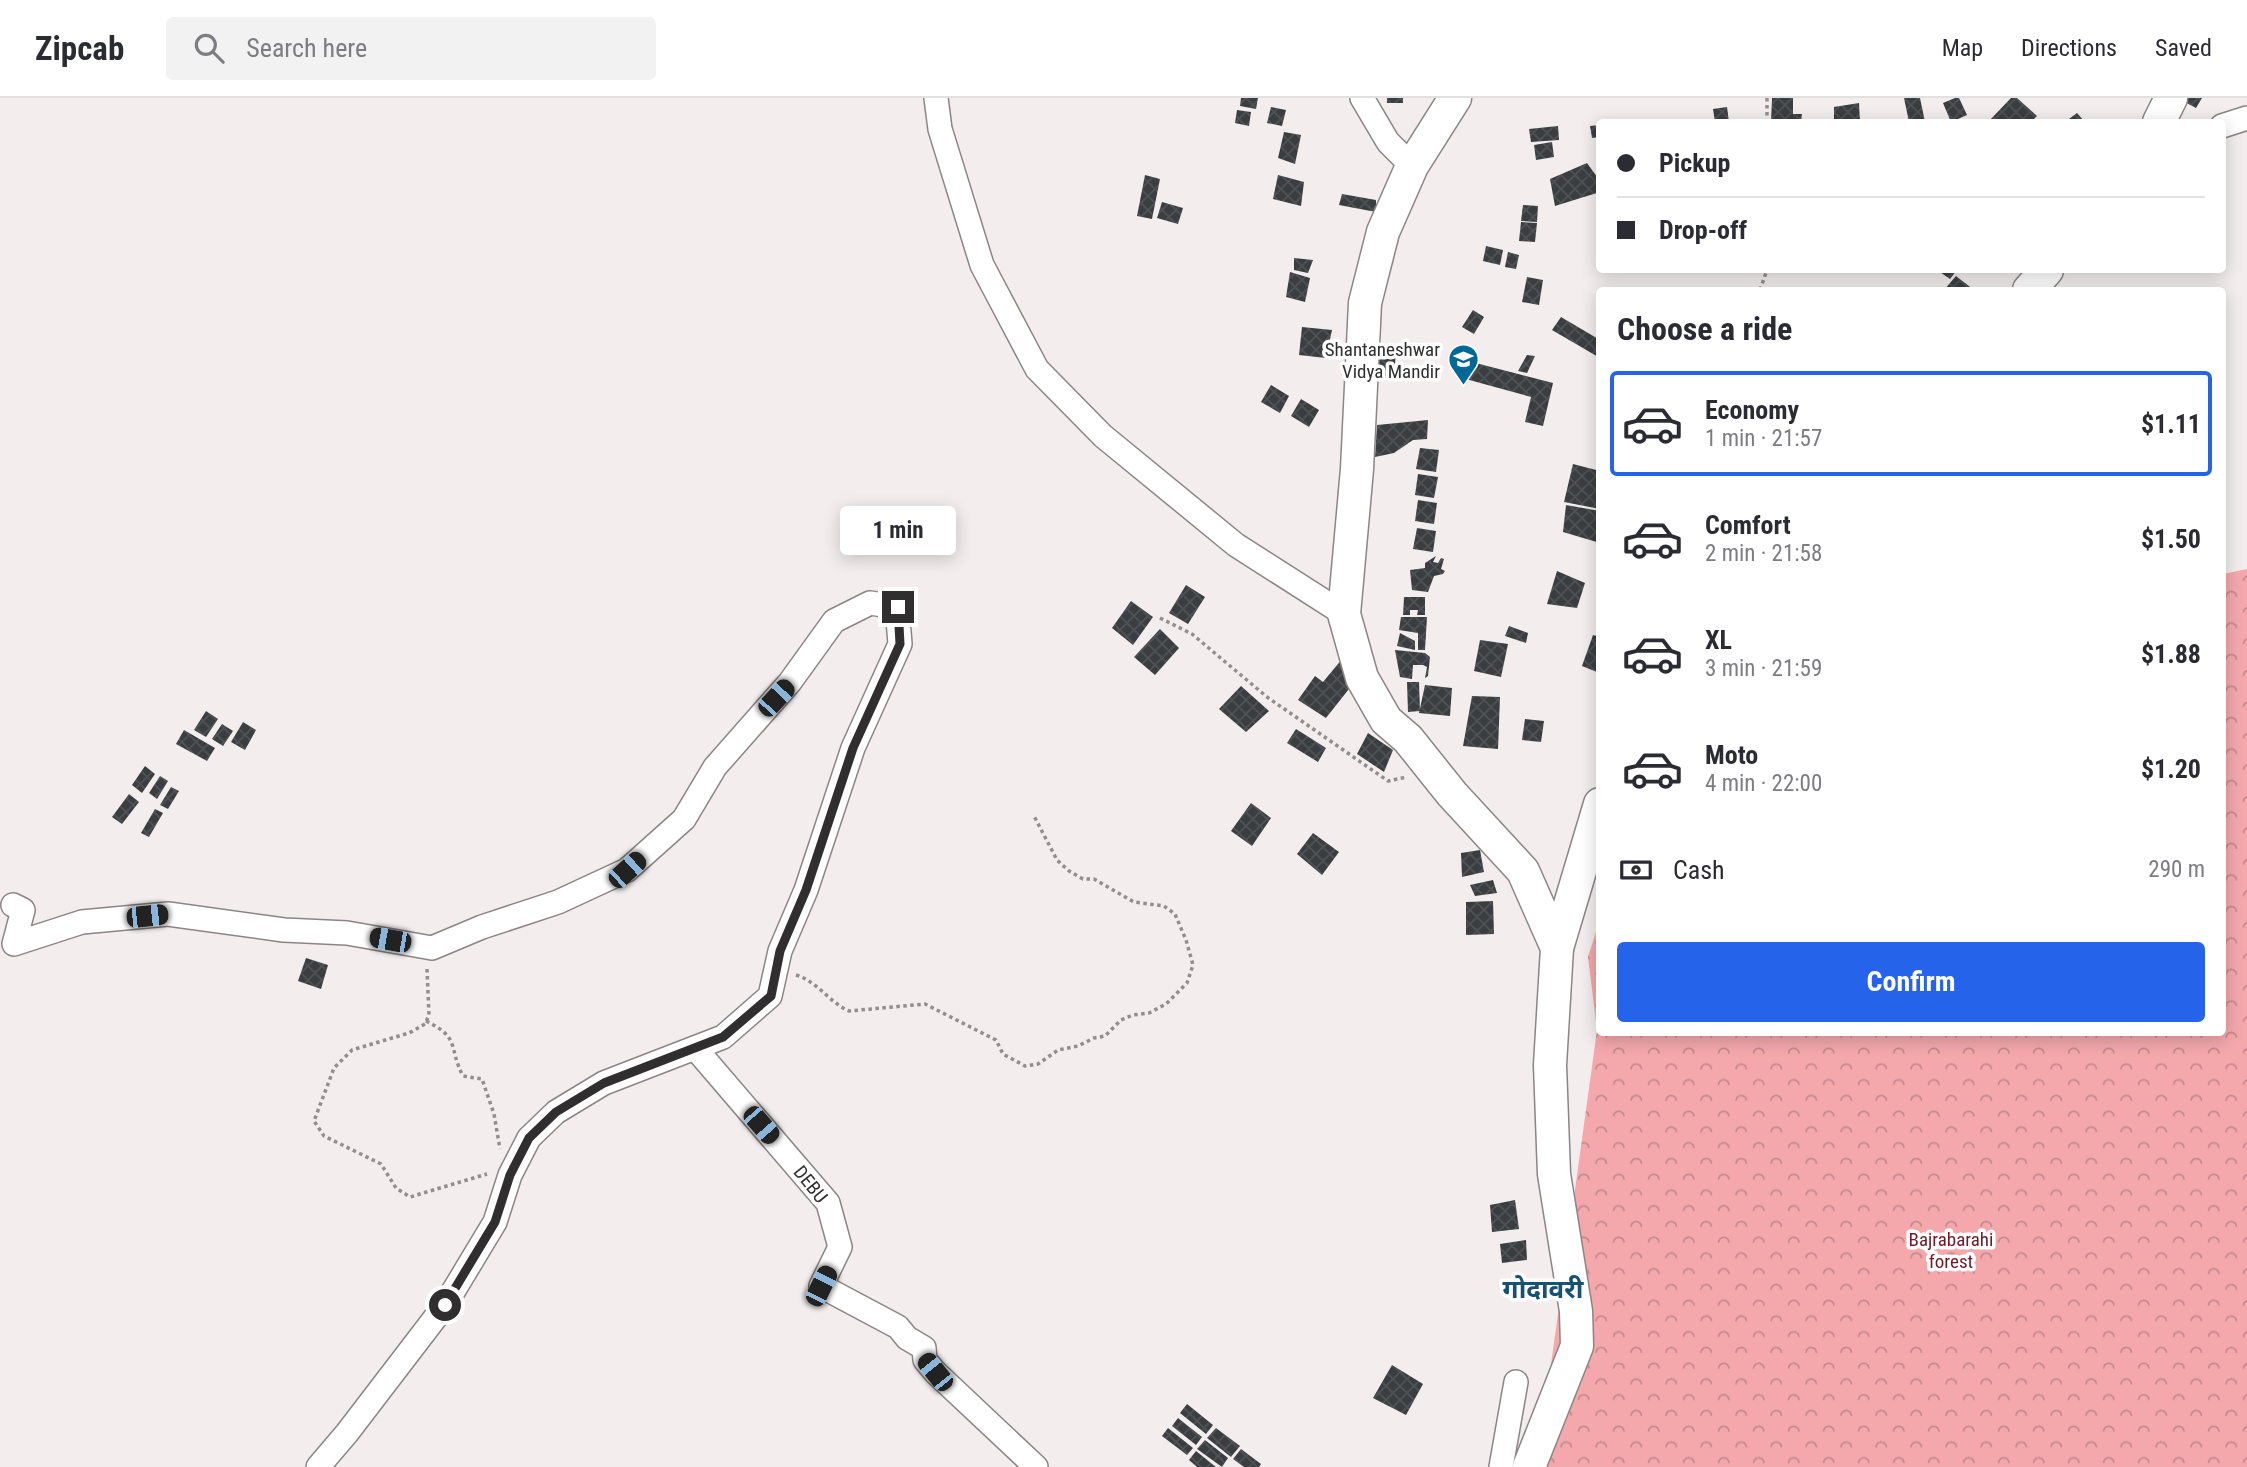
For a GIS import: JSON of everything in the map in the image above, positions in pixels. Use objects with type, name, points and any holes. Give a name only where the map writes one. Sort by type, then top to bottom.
[{"type":"street","points":[[936,98],[940,129],[982,265],[1037,369],[1103,436],[1236,545],[1344,614]]},
{"type":"street","points":[[1362,98],[1388,142],[1412,166]]},
{"type":"street","points":[[1455,98],[1412,166],[1383,232],[1365,303],[1357,469],[1344,614],[1362,678],[1386,720],[1408,739],[1448,790],[1523,871],[1557,948]]},
{"type":"street","points":[[2161,119],[2171,98]]},
{"type":"street","points":[[2226,125],[2247,118]]},
{"type":"street","points":[[2032,287],[2045,273]]},
{"type":"street","points":[[13,905],[23,910],[14,944],[82,922],[168,914],[284,930],[347,933],[432,948],[482,927],[558,902],[627,870],[684,819],[715,767],[790,682],[834,621],[870,603],[898,607],[900,644],[853,748],[806,890],[780,951],[771,996],[723,1037],[604,1083],[556,1112],[529,1138],[508,1175],[495,1222],[445,1305],[318,1467]]},
{"type":"street","points":[[1529,1467],[1577,1346],[1576,1311],[1554,1174],[1550,1065],[1557,948],[1596,817]]},
{"type":"street","name":"DEBU","points":[[695,1048],[828,1203],[841,1247],[821,1286],[898,1327],[907,1338],[923,1348],[925,1360],[935,1372],[1036,1467]]},
{"type":"street","points":[[1501,1467],[1516,1382]]},
{"type":"path","points":[[1767,98],[1767,119]]},
{"type":"path","points":[[1160,618],[1192,634],[1267,697],[1388,781],[1416,775],[1448,790]]},
{"type":"path","points":[[771,996],[796,975],[849,1011],[925,1004],[996,1040],[1003,1054],[1025,1066],[1038,1064],[1058,1050],[1105,1036],[1121,1020],[1149,1013],[1166,1004],[1187,983],[1193,965],[1175,914],[1164,906],[1133,902],[1094,879],[1083,879],[1069,871],[1057,860],[1034,816]]},
{"type":"path","points":[[426,1020],[450,1036],[463,1076],[482,1079],[494,1114],[508,1175],[482,1174],[410,1197],[396,1188],[381,1164],[324,1136],[314,1121],[334,1068],[352,1050],[409,1033],[425,1024],[426,1020],[429,1015],[427,963],[432,948]]},
{"type":"green space","name":"Bajrabarahi forest","points":[[2247,569],[2247,1467],[1529,1467],[1545,1408],[1596,1036],[2226,1036],[2226,573]]},
{"type":"green space","name":"Bajrabarahi forest","points":[[1596,932],[1596,1022],[1588,957]]},
{"type":"building","points":[[1241,98],[1258,98],[1256,109],[1240,106]]},
{"type":"building","points":[[1387,98],[1403,98],[1403,103],[1387,103]]},
{"type":"building","points":[[1772,98],[1793,98],[1793,114],[1802,114],[1801,119],[1771,119]]},
{"type":"building","points":[[1904,98],[1920,98],[1924,119],[1908,119]]},
{"type":"building","points":[[1959,98],[1967,115],[1950,119],[1943,103]]},
{"type":"building","points":[[2011,98],[2017,98],[2037,116],[2034,119],[1991,119]]},
{"type":"building","points":[[2177,98],[2202,98],[2196,108]]},
{"type":"building","points":[[1859,103],[1860,119],[1834,119],[1834,107]]},
{"type":"building","points":[[1271,107],[1286,110],[1282,126],[1267,123]]},
{"type":"building","points":[[1727,107],[1729,119],[1715,119],[1713,109]]},
{"type":"building","points":[[1237,110],[1251,112],[1249,126],[1235,123]]},
{"type":"building","points":[[2077,113],[2082,119],[2069,119]]},
{"type":"building","points":[[1596,125],[1596,138],[1592,138],[1590,126]]},
{"type":"building","points":[[1558,126],[1559,140],[1531,142],[1529,129]]},
{"type":"building","points":[[1284,132],[1301,135],[1295,164],[1278,158]]},
{"type":"building","points":[[1552,142],[1554,157],[1536,160],[1534,145]]},
{"type":"building","points":[[1587,163],[1596,175],[1596,193],[1555,206],[1550,179]]},
{"type":"building","points":[[1145,175],[1160,179],[1152,219],[1137,216]]},
{"type":"building","points":[[1278,175],[1304,182],[1301,206],[1273,199]]},
{"type":"building","points":[[1342,194],[1376,200],[1376,212],[1339,205]]},
{"type":"building","points":[[1162,202],[1183,208],[1178,224],[1157,218]]},
{"type":"building","points":[[1523,205],[1538,206],[1537,222],[1521,221]]},
{"type":"building","points":[[1521,222],[1537,223],[1535,242],[1519,241]]},
{"type":"building","points":[[1486,246],[1503,250],[1500,265],[1483,261]]},
{"type":"building","points":[[1508,252],[1519,255],[1516,269],[1505,267]]},
{"type":"building","points":[[1294,258],[1313,260],[1308,273],[1294,270]]},
{"type":"building","points":[[1290,272],[1310,278],[1305,302],[1286,297]]},
{"type":"building","points":[[1941,273],[1955,273],[1950,279]]},
{"type":"building","points":[[1956,276],[1970,287],[1947,287]]},
{"type":"building","points":[[1527,277],[1543,280],[1539,305],[1522,302]]},
{"type":"building","points":[[1473,310],[1484,317],[1474,334],[1462,327]]},
{"type":"building","points":[[1561,317],[1596,338],[1596,356],[1552,330]]},
{"type":"building","points":[[1302,327],[1332,330],[1326,358],[1299,355]]},
{"type":"building","points":[[1377,347],[1396,350],[1394,378],[1374,377]]},
{"type":"building","points":[[1527,355],[1535,356],[1527,373],[1518,371]]},
{"type":"building","points":[[1464,360],[1553,383],[1543,426],[1525,422],[1531,397],[1462,378]]},
{"type":"building","points":[[1271,385],[1289,396],[1280,413],[1261,402]]},
{"type":"building","points":[[1301,399],[1319,410],[1309,427],[1291,416]]},
{"type":"building","points":[[1428,420],[1427,439],[1413,440],[1394,453],[1375,457],[1377,425]]},
{"type":"building","points":[[1420,448],[1439,450],[1436,472],[1416,469]]},
{"type":"building","points":[[1573,464],[1596,470],[1596,508],[1564,502]]},
{"type":"building","points":[[1418,474],[1438,477],[1434,498],[1415,495]]},
{"type":"building","points":[[1418,500],[1437,503],[1434,524],[1415,521]]},
{"type":"building","points":[[1566,505],[1596,510],[1596,542],[1563,532]]},
{"type":"building","points":[[1417,528],[1436,531],[1433,552],[1413,549]]},
{"type":"building","points":[[1436,556],[1433,562],[1438,563],[1441,558],[1444,559],[1441,569],[1445,571],[1443,574],[1434,576],[1428,592],[1412,590],[1410,570],[1425,568],[1425,563]]},
{"type":"building","points":[[1557,571],[1585,583],[1577,608],[1547,604]]},
{"type":"building","points":[[1186,585],[1205,597],[1188,624],[1169,613]]},
{"type":"building","points":[[1404,597],[1425,597],[1425,615],[1417,615],[1418,610],[1410,610],[1410,615],[1403,615]]},
{"type":"building","points":[[1131,601],[1153,617],[1133,645],[1112,628]]},
{"type":"building","points":[[1401,617],[1427,617],[1425,650],[1418,650],[1418,633],[1399,630]]},
{"type":"building","points":[[1509,626],[1528,633],[1526,643],[1505,636]]},
{"type":"building","points":[[1160,629],[1179,648],[1155,675],[1134,657]]},
{"type":"building","points":[[1400,633],[1415,641],[1415,650],[1397,646]]},
{"type":"building","points":[[1593,635],[1596,636],[1596,672],[1582,666]]},
{"type":"building","points":[[1480,640],[1508,644],[1501,677],[1474,671]]},
{"type":"building","points":[[1395,650],[1425,653],[1430,657],[1428,676],[1425,678],[1427,667],[1413,665],[1412,679],[1400,677]]},
{"type":"building","points":[[1342,659],[1360,675],[1326,718],[1298,700],[1315,676],[1323,682]]},
{"type":"building","points":[[1407,682],[1419,682],[1420,711],[1408,712]]},
{"type":"building","points":[[1425,685],[1452,688],[1450,716],[1419,713]]},
{"type":"building","points":[[1241,686],[1269,711],[1246,732],[1219,709]]},
{"type":"building","points":[[1472,696],[1500,697],[1498,749],[1463,746]]},
{"type":"building","points":[[206,711],[218,719],[206,737],[194,730]]},
{"type":"building","points":[[1525,719],[1544,721],[1541,742],[1522,740]]},
{"type":"building","points":[[243,722],[256,730],[245,750],[231,742]]},
{"type":"building","points":[[222,724],[233,731],[223,746],[212,739]]},
{"type":"building","points":[[1296,729],[1326,748],[1318,762],[1287,743]]},
{"type":"building","points":[[184,730],[215,748],[207,761],[176,744]]},
{"type":"building","points":[[1368,733],[1393,750],[1384,772],[1357,754]]},
{"type":"building","points":[[145,766],[155,774],[142,793],[132,785]]},
{"type":"building","points":[[160,776],[168,781],[157,799],[149,793]]},
{"type":"building","points":[[171,787],[179,791],[168,809],[160,805]]},
{"type":"building","points":[[129,794],[139,802],[122,824],[112,817]]},
{"type":"building","points":[[1251,803],[1271,818],[1252,846],[1231,831]]},
{"type":"building","points":[[155,809],[163,813],[149,837],[141,833]]},
{"type":"building","points":[[1313,833],[1339,852],[1322,875],[1297,854]]},
{"type":"building","points":[[1480,850],[1484,872],[1462,877],[1461,853]]},
{"type":"building","points":[[1493,880],[1497,893],[1475,896],[1470,885]]},
{"type":"building","points":[[1493,901],[1494,934],[1466,935],[1466,902]]},
{"type":"building","points":[[306,958],[328,965],[321,989],[298,981]]},
{"type":"building","points":[[1515,1200],[1519,1229],[1492,1232],[1490,1205]]},
{"type":"building","points":[[1526,1240],[1527,1260],[1502,1263],[1500,1244]]},
{"type":"building","points":[[1392,1365],[1423,1384],[1406,1415],[1373,1398]]},
{"type":"building","points":[[1187,1404],[1213,1425],[1206,1434],[1180,1413]]},
{"type":"building","points":[[1178,1418],[1202,1437],[1196,1445],[1172,1426]]},
{"type":"building","points":[[1168,1428],[1193,1448],[1187,1455],[1162,1436]]},
{"type":"building","points":[[1216,1428],[1240,1446],[1231,1457],[1207,1438]]},
{"type":"building","points":[[1205,1440],[1228,1458],[1222,1467],[1197,1449]]},
{"type":"building","points":[[1241,1449],[1261,1464],[1259,1467],[1244,1467],[1233,1459]]},
{"type":"building","points":[[1196,1451],[1216,1467],[1197,1467],[1189,1460]]},
{"type":"place","name":"Shantaneshwar Vidya Mandir","points":[[1463,387]]},
{"type":"district","name":"गोदावरी","points":[[1543,1289]]},
{"type":"route","points":[[445,1305],[495,1222],[510,1175],[529,1138],[556,1112],[604,1083],[723,1037],[771,996],[780,951],[806,890],[853,748],[900,644],[898,607]]}]
